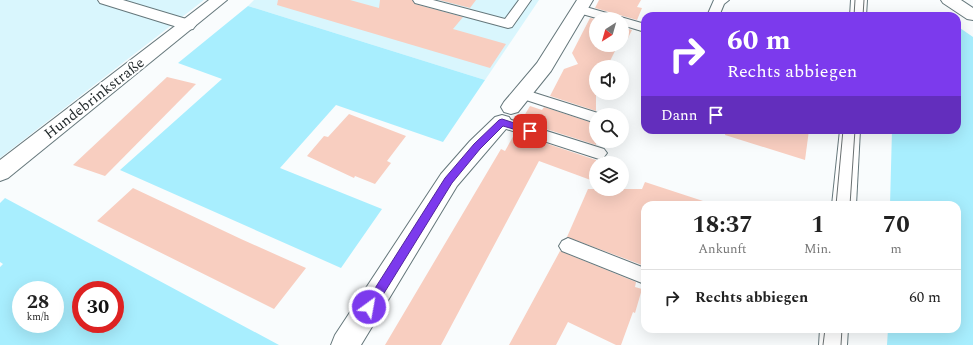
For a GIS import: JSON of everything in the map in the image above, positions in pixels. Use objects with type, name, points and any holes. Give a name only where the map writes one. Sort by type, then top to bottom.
[{"type":"street","points":[[106,0],[187,25]]},
{"type":"street","name":"Hundebrinkstraße","points":[[0,172],[219,0]]},
{"type":"street","points":[[858,12],[859,0]]},
{"type":"street","points":[[949,0],[973,15]]},
{"type":"street","points":[[345,345],[449,180],[512,107],[544,67],[582,5]]},
{"type":"street","points":[[844,201],[850,134]]},
{"type":"lane","points":[[419,0],[508,24],[526,0]]},
{"type":"lane","points":[[715,12],[719,2],[723,0]]},
{"type":"lane","points":[[582,5],[598,12]]},
{"type":"lane","points":[[629,23],[641,27]]},
{"type":"lane","points":[[512,107],[589,117]]},
{"type":"lane","points":[[512,107],[599,153]]},
{"type":"lane","points":[[568,246],[641,275]]},
{"type":"shaded area","points":[[0,0],[204,0],[0,158]]},
{"type":"shaded area","points":[[254,0],[539,0],[485,80],[248,6]]},
{"type":"shaded area","points":[[248,6],[485,80],[443,142],[336,105],[280,168],[382,209],[341,268],[120,170],[222,79],[178,63]]},
{"type":"shaded area","points":[[961,29],[973,37],[973,345],[887,345],[888,333],[961,333],[961,201],[890,201],[892,134],[961,134]]},
{"type":"shaded area","points":[[5,198],[279,345],[0,345],[0,267],[3,264],[0,262],[0,203]]},
{"type":"building","points":[[278,0],[350,0],[379,8],[380,0],[412,0],[415,4],[463,17],[453,29],[506,44],[490,68],[277,5]]},
{"type":"building","points":[[439,0],[476,0],[470,8]]},
{"type":"building","points":[[599,0],[641,0],[637,7],[642,8],[637,20],[629,18],[629,12],[609,12],[595,8]]},
{"type":"building","points":[[589,20],[589,52],[614,52],[610,60],[589,60],[589,100],[596,100],[596,108],[589,109],[550,96],[564,69],[578,64],[572,53]]},
{"type":"building","points":[[629,29],[632,30],[629,36]]},
{"type":"building","points":[[167,77],[196,84],[105,176],[73,165]]},
{"type":"building","points":[[530,106],[542,110],[544,107],[589,122],[589,143],[521,121]]},
{"type":"building","points":[[349,114],[406,136],[387,161],[391,163],[375,184],[355,176],[354,178],[307,156],[324,136],[328,137]]},
{"type":"building","points":[[515,133],[589,158],[589,179],[539,161],[441,345],[385,345],[501,149],[505,151]]},
{"type":"building","points":[[808,134],[805,160],[725,135]]},
{"type":"building","points":[[645,182],[703,201],[641,201],[641,265],[567,237],[588,189],[589,196],[629,196],[629,189],[642,189]]},
{"type":"building","points":[[133,188],[306,268],[274,309],[97,221]]},
{"type":"building","points":[[560,251],[636,282],[635,287],[641,289],[635,313],[633,312],[621,345],[616,345],[568,322],[556,345],[509,345]]},
{"type":"tram line","points":[[854,12],[855,0]]},
{"type":"tram line","points":[[863,12],[864,0]]},
{"type":"tram line","points":[[836,201],[843,134]]},
{"type":"tram line","points":[[850,201],[855,134]]},
{"type":"tram line","points":[[823,345],[824,333]]},
{"type":"tram line","points":[[841,345],[842,333]]},
{"type":"route","points":[[369,307],[449,180],[477,147],[502,122],[530,131]]}]
